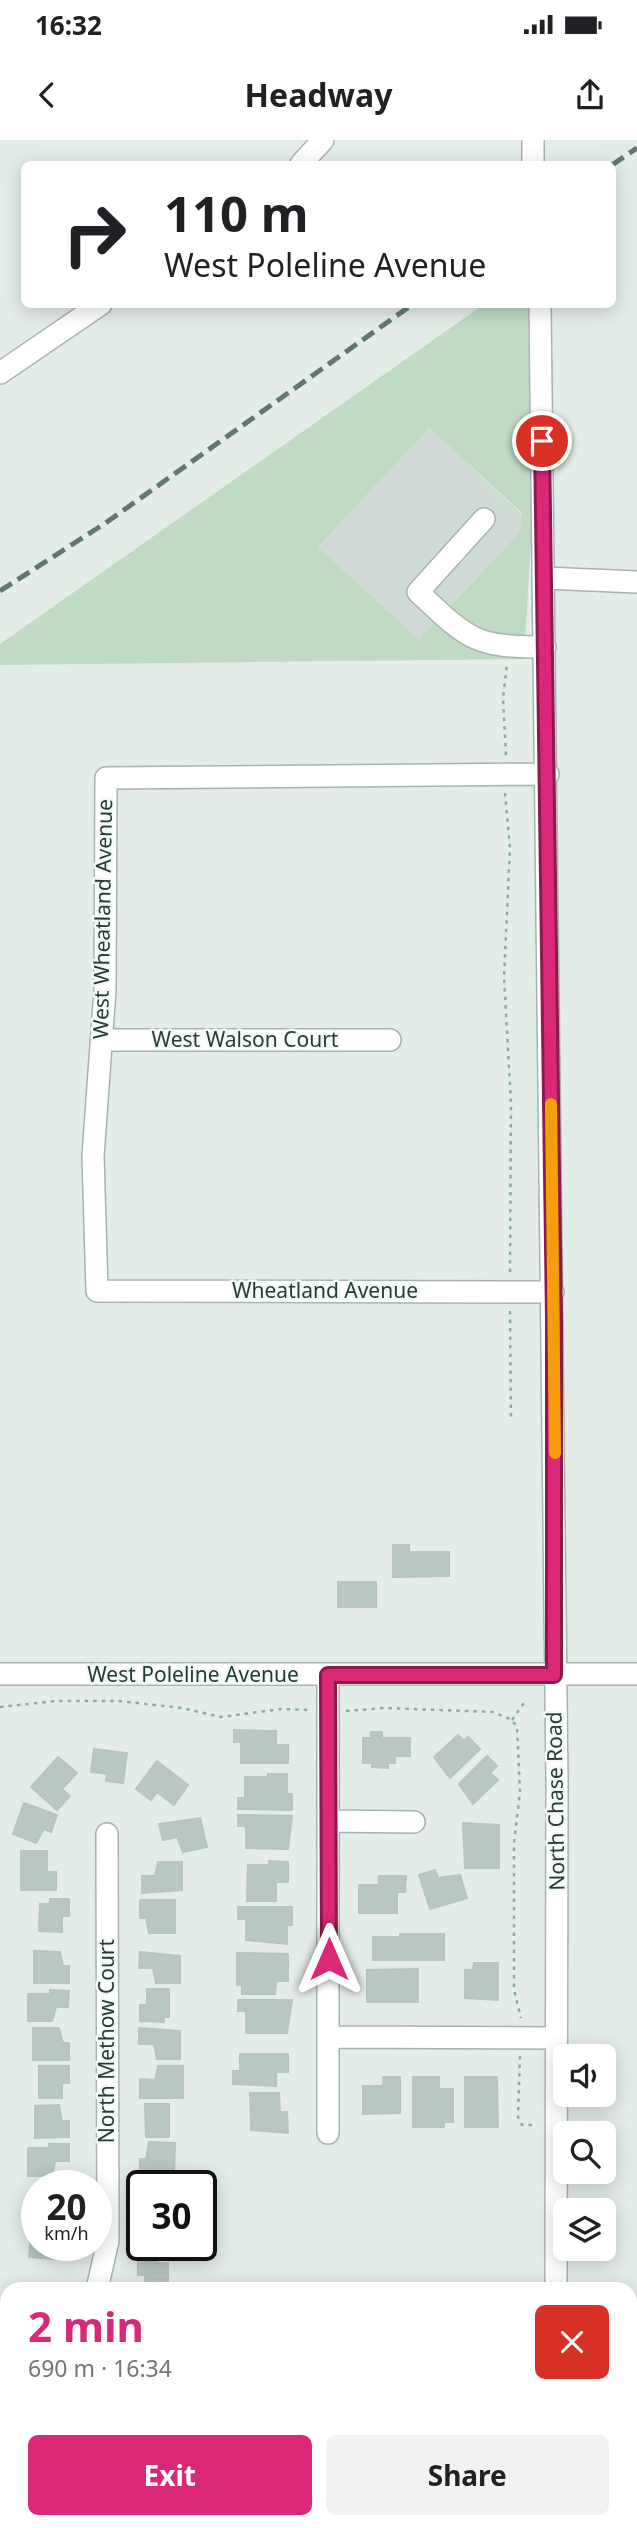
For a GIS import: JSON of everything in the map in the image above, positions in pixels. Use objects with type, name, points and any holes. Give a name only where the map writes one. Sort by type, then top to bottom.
[{"type":"street","points":[[304,161],[323,140]]},
{"type":"street","points":[[533,140],[533,161]]},
{"type":"street","points":[[0,373],[95,308]]},
{"type":"street","name":"North Chase Road","points":[[540,308],[548,774],[557,1783],[556,2282]]},
{"type":"street","points":[[484,519],[418,592],[473,639],[485,644],[509,647],[545,647]]},
{"type":"street","points":[[545,578],[608,578],[637,582]]},
{"type":"street","name":"West Wheatland Avenue","points":[[97,1291],[93,1156],[107,942],[106,778],[548,774]]},
{"type":"street","name":"West Walson Court","points":[[101,1041],[390,1040]]},
{"type":"street","name":"Wheatland Avenue","points":[[97,1291],[553,1292]]},
{"type":"street","name":"West Poleline Avenue","points":[[0,1674],[637,1674]]},
{"type":"street","points":[[328,1675],[328,2133]]},
{"type":"street","points":[[329,1821],[414,1822]]},
{"type":"street","name":"North Methow Court","points":[[99,2282],[108,2241],[107,1834]]},
{"type":"street","points":[[328,2037],[556,2038]]},
{"type":"path","points":[[509,647],[503,699],[510,848],[504,977],[511,1103],[511,1420]]},
{"type":"path","points":[[512,1720],[526,1700]]},
{"type":"shaded area","points":[[429,428],[522,514],[519,533],[419,641],[318,547]]},
{"type":"green space","points":[[479,308],[528,308],[532,524],[524,659],[0,665],[0,644]],"holes":[[[429,428],[522,513],[519,533],[419,640],[318,547]]]},
{"type":"building","points":[[393,1545],[409,1545],[409,1552],[449,1552],[449,1576],[393,1577]]},
{"type":"building","points":[[338,1582],[376,1582],[376,1607],[338,1607]]},
{"type":"building","points":[[234,1730],[276,1731],[276,1745],[288,1745],[288,1763],[241,1763],[241,1742],[234,1742]]},
{"type":"building","points":[[371,1732],[382,1732],[382,1738],[410,1738],[410,1756],[395,1756],[395,1763],[388,1763],[388,1768],[372,1767],[372,1763],[363,1763],[363,1738],[371,1738]]},
{"type":"building","points":[[458,1735],[464,1741],[468,1737],[480,1749],[450,1778],[434,1757]]},
{"type":"building","points":[[94,1749],[127,1753],[123,1783],[106,1781],[107,1774],[91,1772]]},
{"type":"building","points":[[487,1756],[497,1766],[490,1773],[498,1780],[473,1804],[459,1784]]},
{"type":"building","points":[[58,1757],[77,1773],[62,1789],[70,1796],[57,1810],[31,1787]]},
{"type":"building","points":[[157,1761],[188,1785],[174,1805],[157,1792],[151,1800],[136,1789]]},
{"type":"building","points":[[268,1774],[287,1774],[287,1794],[292,1794],[292,1810],[238,1809],[238,1798],[245,1798],[245,1777],[268,1777]]},
{"type":"building","points":[[24,1803],[57,1815],[51,1832],[44,1829],[36,1843],[13,1834]]},
{"type":"building","points":[[238,1815],[292,1816],[288,1849],[246,1848],[246,1826],[238,1826]]},
{"type":"building","points":[[200,1818],[207,1847],[183,1852],[177,1837],[163,1840],[159,1824]]},
{"type":"building","points":[[463,1823],[499,1825],[499,1868],[465,1868]]},
{"type":"building","points":[[21,1851],[47,1851],[47,1872],[56,1872],[56,1890],[21,1890]]},
{"type":"building","points":[[269,1861],[288,1862],[288,1882],[276,1882],[276,1901],[247,1901],[248,1865],[269,1865]]},
{"type":"building","points":[[158,1862],[182,1862],[182,1890],[142,1893],[142,1876],[155,1876]]},
{"type":"building","points":[[435,1870],[438,1878],[460,1875],[467,1898],[430,1909],[419,1875]]},
{"type":"building","points":[[379,1876],[406,1876],[405,1892],[397,1892],[397,1913],[359,1913],[359,1885],[379,1885]]},
{"type":"building","points":[[50,1899],[69,1899],[69,1916],[62,1916],[62,1932],[39,1931],[40,1904],[50,1904]]},
{"type":"building","points":[[140,1900],[175,1900],[175,1933],[149,1933],[146,1918],[140,1918]]},
{"type":"building","points":[[238,1907],[292,1907],[292,1925],[287,1925],[287,1944],[246,1940],[246,1919],[238,1919]]},
{"type":"building","points":[[400,1934],[444,1934],[444,1960],[373,1960],[373,1937],[400,1937]]},
{"type":"building","points":[[34,1951],[60,1952],[63,1966],[69,1966],[69,1983],[34,1983]]},
{"type":"building","points":[[140,1952],[180,1956],[180,1983],[156,1983],[153,1968],[139,1968]]},
{"type":"building","points":[[237,1953],[288,1954],[288,1981],[276,1981],[275,1994],[242,1994],[242,1985],[237,1985]]},
{"type":"building","points":[[474,1963],[498,1963],[498,2000],[465,1998],[465,1970],[473,1970]]},
{"type":"building","points":[[418,1969],[418,2002],[367,2002],[367,1970]]},
{"type":"building","points":[[147,1989],[169,1989],[169,2017],[164,2017],[164,2022],[140,2021],[140,2005],[147,2005]]},
{"type":"building","points":[[50,1990],[69,1991],[68,2007],[56,2007],[52,2021],[28,2021],[28,1994],[50,1994]]},
{"type":"building","points":[[238,2000],[292,2000],[287,2033],[246,2033],[246,2011],[238,2011]]},
{"type":"building","points":[[33,2028],[59,2028],[63,2043],[69,2043],[69,2060],[33,2060]]},
{"type":"building","points":[[139,2028],[180,2031],[180,2059],[157,2059],[154,2044],[139,2044]]},
{"type":"building","points":[[240,2054],[288,2054],[288,2072],[276,2072],[276,2086],[233,2084],[233,2071],[240,2071]]},
{"type":"building","points":[[39,2066],[69,2066],[69,2083],[62,2083],[62,2098],[39,2098]]},
{"type":"building","points":[[158,2066],[183,2066],[183,2098],[140,2098],[140,2079],[155,2080]]},
{"type":"building","points":[[383,2077],[400,2077],[400,2113],[363,2114],[363,2086],[383,2086]]},
{"type":"building","points":[[413,2077],[439,2077],[439,2089],[453,2089],[453,2122],[444,2122],[444,2127],[413,2127]]},
{"type":"building","points":[[465,2077],[497,2077],[498,2127],[465,2127]]},
{"type":"building","points":[[250,2093],[279,2093],[280,2112],[287,2112],[288,2133],[251,2130]]},
{"type":"building","points":[[145,2104],[169,2104],[169,2137],[146,2137]]},
{"type":"building","points":[[59,2105],[62,2121],[69,2121],[69,2137],[35,2138],[35,2106]]},
{"type":"building","points":[[149,2142],[175,2143],[174,2170],[140,2170],[140,2159],[146,2159]]},
{"type":"building","points":[[49,2144],[69,2144],[69,2161],[55,2161],[53,2170],[28,2170],[28,2148],[49,2148]]},
{"type":"building","points":[[138,2261],[168,2263],[168,2282],[145,2282],[145,2275],[138,2275]]},
{"type":"railway","points":[[616,162],[637,148]]},
{"type":"railway","points":[[0,591],[107,522],[407,308]]},
{"type":"slow traffic","points":[[551,1104],[555,1453]]},
{"type":"route","points":[[329,1959],[328,1675],[554,1675],[554,1318],[542,441]]}]
